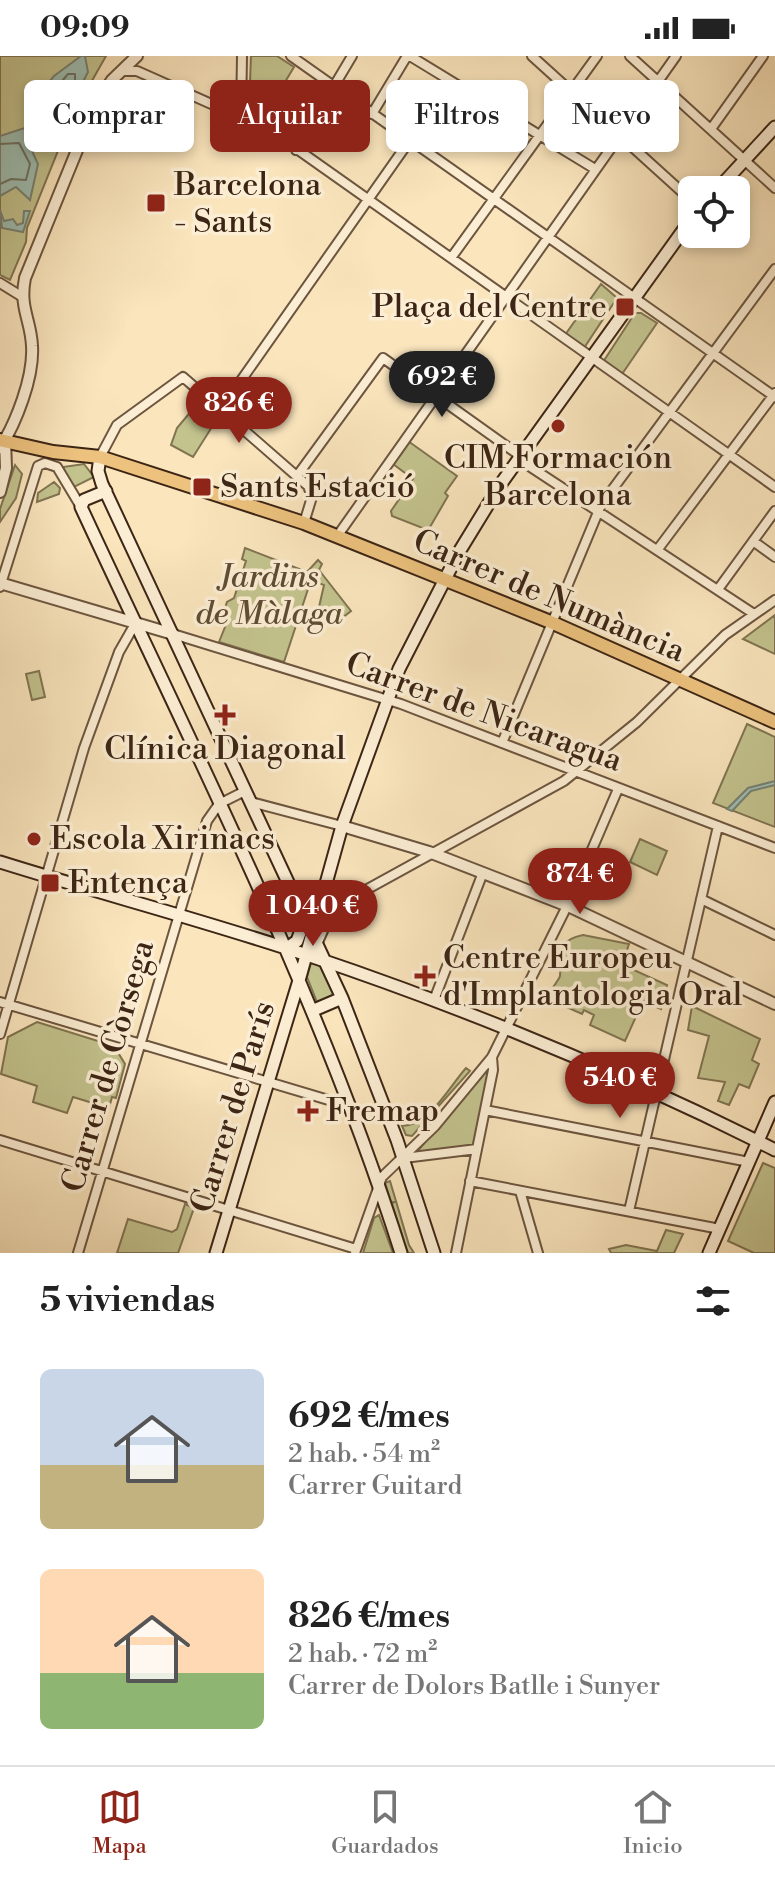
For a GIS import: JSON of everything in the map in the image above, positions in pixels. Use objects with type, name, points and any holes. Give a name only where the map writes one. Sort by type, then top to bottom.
[{"type":"main road","points":[[730,176],[775,127]]},
{"type":"main road","name":"Carrer de París","points":[[216,1253],[307,955],[342,826],[386,699],[445,578],[519,455],[678,236]]},
{"type":"main road","name":"Carrer de Numància","points":[[2,443],[100,457],[338,535],[553,623],[775,722]]},
{"type":"main road","points":[[100,457],[99,476],[342,998],[403,1158],[434,1253]]},
{"type":"main road","points":[[106,491],[84,500],[81,507],[300,977],[352,1107],[401,1253]]},
{"type":"main road","points":[[0,862],[287,948],[508,1027],[658,1091],[775,1150]]},
{"type":"main road","points":[[287,948],[297,941],[305,919]]},
{"type":"main road","points":[[336,984],[345,968]]},
{"type":"main road","points":[[314,1010],[342,998]]},
{"type":"main road","points":[[709,1253],[775,1102]]},
{"type":"street","points":[[242,56],[242,80]]},
{"type":"street","points":[[291,56],[324,80]]},
{"type":"street","points":[[338,80],[352,56]]},
{"type":"street","points":[[386,124],[372,114],[408,56],[422,59],[595,169]]},
{"type":"street","points":[[532,56],[559,80]]},
{"type":"street","points":[[580,80],[597,56]]},
{"type":"street","points":[[630,56],[658,80]]},
{"type":"street","points":[[660,80],[676,56]]},
{"type":"street","points":[[711,129],[763,56]]},
{"type":"street","points":[[0,492],[7,460],[2,443],[30,367],[32,341],[21,296],[33,257],[104,90],[120,72],[138,64],[157,79],[210,102]]},
{"type":"street","points":[[679,99],[775,188]]},
{"type":"street","points":[[451,258],[544,130]]},
{"type":"street","points":[[299,152],[775,487]]},
{"type":"street","points":[[221,409],[402,152]]},
{"type":"street","points":[[427,152],[774,395],[658,549]]},
{"type":"street","points":[[338,535],[607,152]]},
{"type":"street","points":[[638,152],[678,188]]},
{"type":"street","points":[[502,743],[599,511],[775,269]]},
{"type":"street","points":[[0,283],[21,296]]},
{"type":"street","points":[[297,476],[383,358],[519,455],[526,464],[719,588],[754,614]]},
{"type":"street","points":[[100,457],[113,428],[183,377],[308,486],[312,497],[304,523]]},
{"type":"street","points":[[81,507],[57,467],[49,464],[38,466],[0,585],[173,634]]},
{"type":"street","points":[[719,588],[775,511]]},
{"type":"street","points":[[753,541],[775,557]]},
{"type":"street","points":[[307,955],[319,946],[333,908],[435,854],[575,773],[625,733],[719,641],[775,600]]},
{"type":"street","points":[[0,1034],[4,1003],[49,877],[84,748],[119,652],[135,624]]},
{"type":"street","name":"Carrer de Nicaragua","points":[[173,634],[386,699],[775,848]]},
{"type":"street","points":[[0,1140],[356,1251],[379,1183],[435,1126],[492,1057],[568,906],[618,789]]},
{"type":"street","points":[[219,804],[248,796],[435,854],[482,875],[568,906],[775,1004]]},
{"type":"street","name":"Carrer de Còrsega","points":[[78,1253],[176,916],[207,821],[219,804]]},
{"type":"street","points":[[629,1211],[718,826]]},
{"type":"street","points":[[434,1000],[482,875]]},
{"type":"street","points":[[321,899],[333,908]]},
{"type":"street","points":[[701,899],[775,935]]},
{"type":"street","points":[[4,1003],[352,1107]]},
{"type":"street","points":[[456,1253],[493,1070],[492,1057]]},
{"type":"street","points":[[485,1110],[749,1162]]},
{"type":"street","points":[[403,1158],[477,1149]]},
{"type":"street","points":[[470,1181],[720,1229]]},
{"type":"street","points":[[520,1191],[538,1253]]},
{"type":"green space","points":[[0,56],[106,56],[92,80],[24,80],[24,152],[58,152],[10,280],[0,275]]},
{"type":"green space","points":[[251,56],[277,56],[294,67],[286,80],[250,80]]},
{"type":"green space","name":"Plaça del Centre","points":[[601,284],[617,298],[584,348],[565,335]]},
{"type":"green space","name":"Plaça del Centre","points":[[635,313],[641,313],[657,323],[620,377],[603,362]]},
{"type":"green space","points":[[198,403],[217,419],[193,457],[171,445],[177,428]]},
{"type":"green space","points":[[408,441],[457,476],[445,493],[448,496],[430,527],[425,529],[392,516],[391,511],[413,479],[393,464]]},
{"type":"green space","points":[[84,464],[94,477],[72,488],[63,467]]},
{"type":"green space","points":[[15,465],[22,474],[16,498],[0,522],[0,509]]},
{"type":"green space","points":[[54,482],[60,488],[59,494],[37,502],[38,493]]},
{"type":"green space","name":"Jardins de Màlaga","points":[[245,548],[307,572],[318,560],[322,564],[319,570],[351,611],[333,625],[319,607],[324,585],[311,580],[284,662],[219,642],[229,617],[224,611],[227,602],[234,598],[246,561],[242,559]]},
{"type":"green space","points":[[775,615],[775,654],[743,639]]},
{"type":"green space","points":[[39,671],[45,697],[32,700],[26,674]]},
{"type":"green space","points":[[747,724],[775,737],[775,827],[713,803]]},
{"type":"green space","points":[[640,839],[667,851],[657,875],[630,862]]},
{"type":"green space","points":[[583,935],[629,944],[621,968],[623,965],[667,985],[661,1009],[643,1001],[625,1041],[590,1025],[594,1015],[584,1010],[582,1014],[546,998],[560,976],[561,950],[567,941]]},
{"type":"green space","points":[[311,963],[322,965],[335,996],[317,1002],[307,977]]},
{"type":"green space","points":[[692,1006],[760,1039],[752,1060],[759,1064],[749,1088],[739,1084],[729,1105],[718,1101],[725,1082],[698,1078],[709,1036],[688,1030]]},
{"type":"green space","points":[[37,1022],[114,1046],[125,1064],[116,1098],[112,1097],[109,1108],[73,1097],[67,1113],[33,1102],[37,1086],[1,1074],[8,1037]]},
{"type":"green space","points":[[466,1068],[470,1071],[412,1136],[406,1135],[402,1126],[421,1120],[430,1113]]},
{"type":"green space","points":[[485,1071],[489,1074],[474,1147],[416,1153]]},
{"type":"green space","points":[[763,1163],[775,1168],[775,1253],[754,1253],[728,1241]]},
{"type":"green space","points":[[390,1181],[414,1253],[408,1253],[392,1204],[394,1202],[391,1202],[385,1183]]},
{"type":"green space","points":[[185,1204],[194,1208],[178,1253],[117,1253],[128,1219],[172,1232],[177,1229]]},
{"type":"green space","points":[[379,1215],[393,1253],[363,1253],[374,1218]]},
{"type":"green space","points":[[666,1230],[683,1234],[674,1253],[611,1253],[609,1249],[626,1245],[657,1251]]},
{"type":"water","points":[[85,56],[88,72],[84,80],[51,80]]},
{"type":"water","points":[[24,128],[24,152],[33,152],[38,164],[30,200],[16,187],[0,196],[0,136]]},
{"type":"water","points":[[0,210],[4,221],[13,219],[17,225],[23,223],[24,211],[30,211],[23,232],[2,228]]},
{"type":"water","points":[[775,781],[775,785],[751,791],[732,811],[727,809],[748,788]]},
{"type":"place","name":"Barcelona - Sants","points":[[156,203]]},
{"type":"place","name":"Plaça del Centre","points":[[625,307]]},
{"type":"place","name":"CIM Formación Barcelona","points":[[558,426]]},
{"type":"place","name":"Sants Estació","points":[[202,487]]},
{"type":"place","name":"Clínica Diagonal","points":[[225,715]]},
{"type":"place","name":"Escola Xirinacs","points":[[34,839]]},
{"type":"place","name":"Entença","points":[[50,883]]},
{"type":"place","name":"Centre Europeu d'Implantologia Oral","points":[[425,976]]},
{"type":"place","name":"Fremap","points":[[308,1111]]}]
